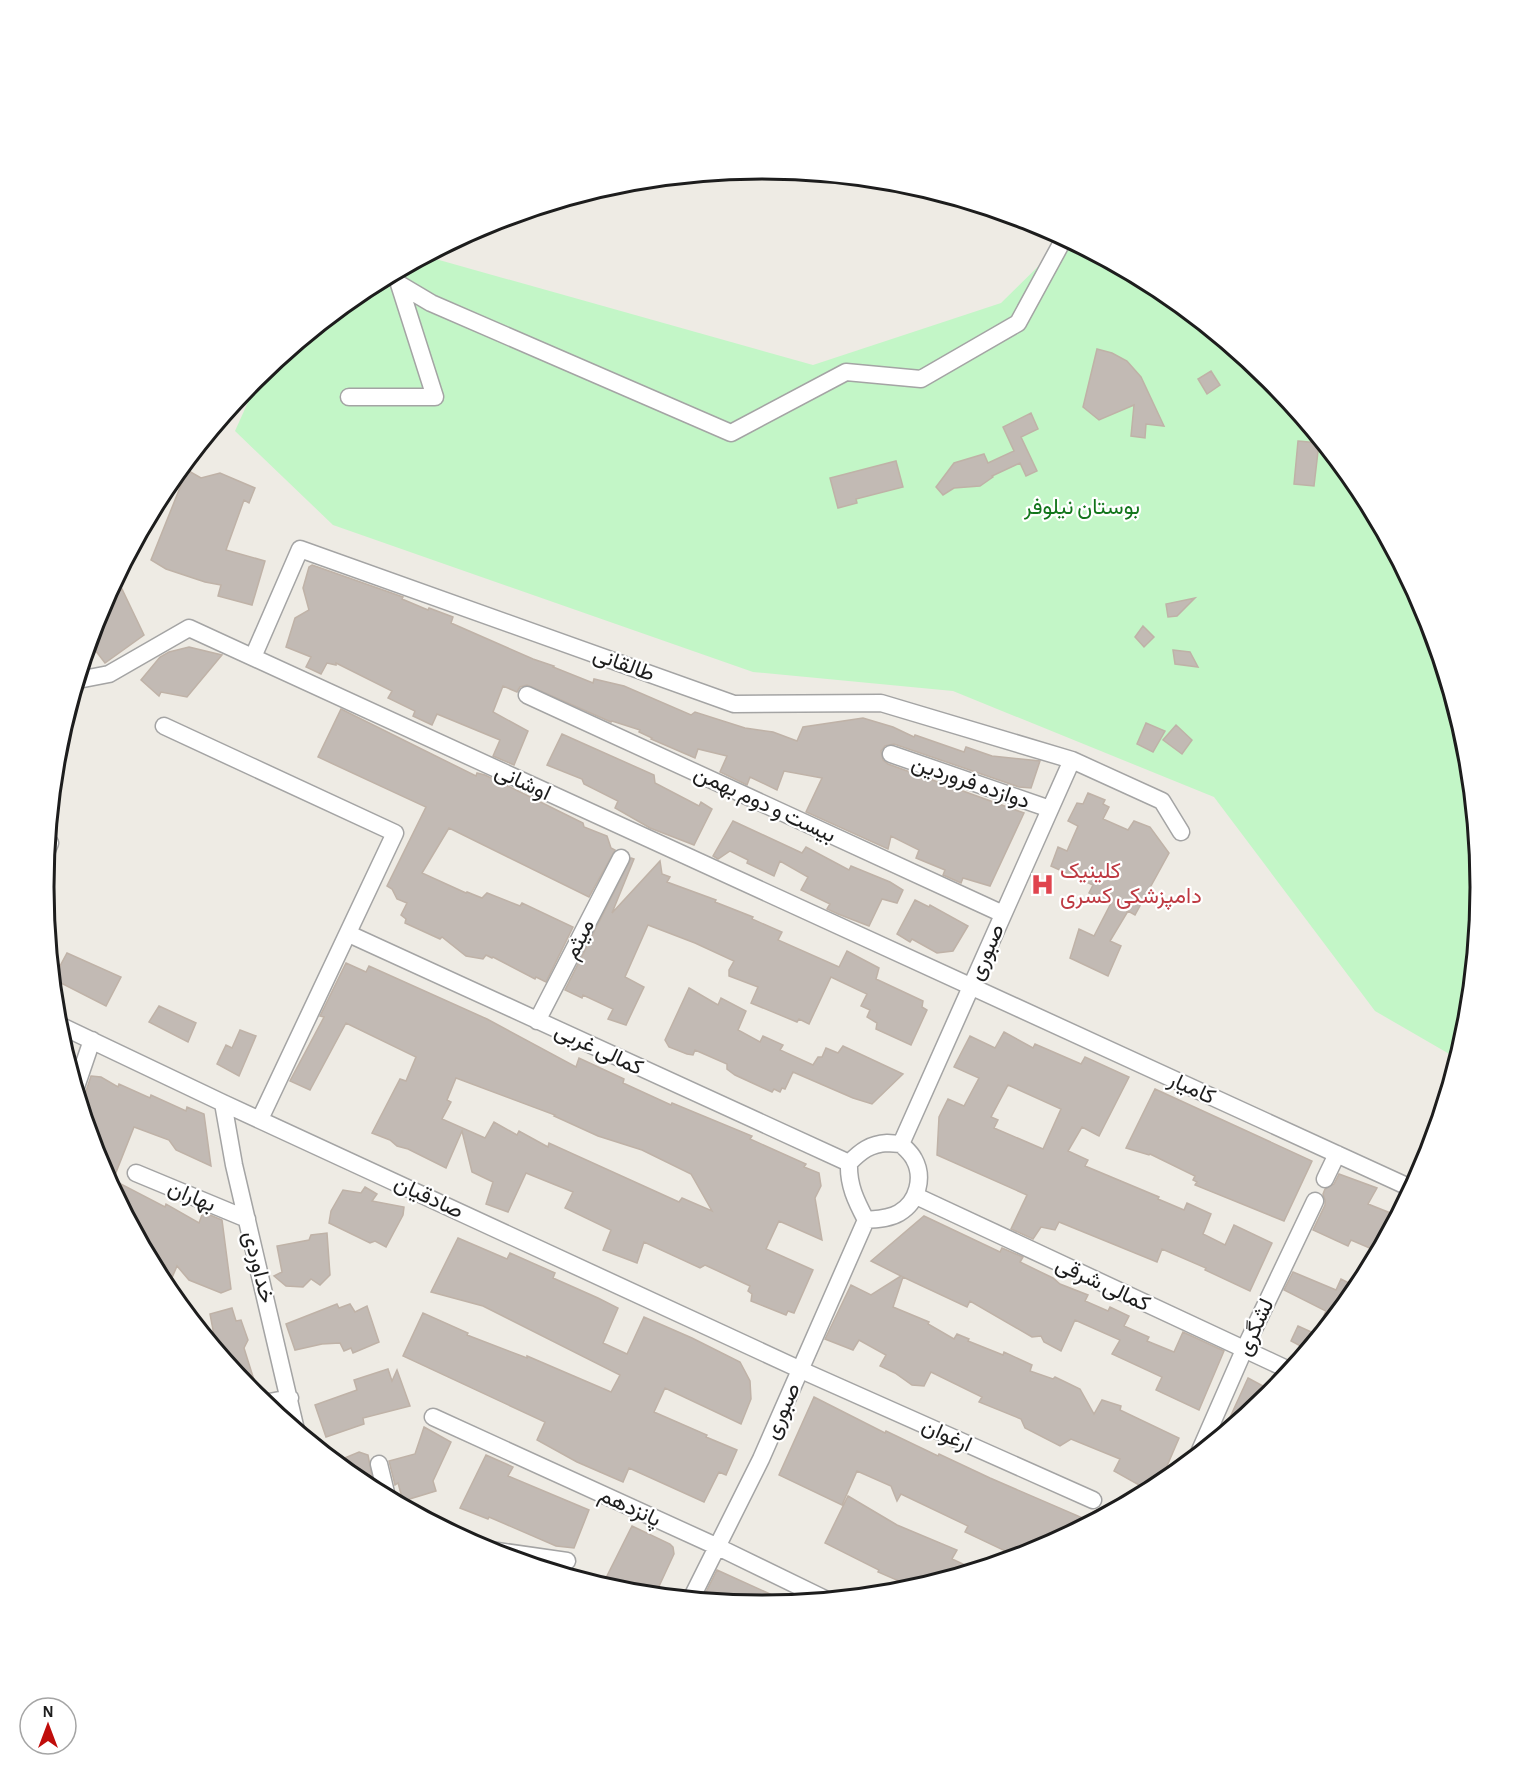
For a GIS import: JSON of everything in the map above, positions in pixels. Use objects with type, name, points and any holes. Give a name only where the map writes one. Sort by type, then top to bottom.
[{"type":"street","points":[[349,397],[435,397],[399,284],[431,303],[731,433],[846,372],[921,379],[1018,323],[1061,245]]},
{"type":"street","name":"طالقانی","points":[[253,657],[300,549],[734,704],[881,703],[1072,759]]},
{"type":"street","name":"اوشانی","points":[[86,678],[109,674],[189,628],[971,987]]},
{"type":"street","name":"بیست و دوم بهمن","points":[[527,695],[1004,914]]},
{"type":"street","points":[[164,726],[395,833],[260,1119]]},
{"type":"street","name":"دوازده فروردین","points":[[891,754],[1050,809]]},
{"type":"street","points":[[1072,759],[1162,801],[1181,832]]},
{"type":"street","name":"صبوری","points":[[901,1144],[1072,759]]},
{"type":"street","name":"میثم","points":[[537,1021],[621,858]]},
{"type":"street","name":"کمالی غربی","points":[[349,934],[849,1163]]},
{"type":"street","name":"کامیار","points":[[971,987],[1405,1185]]},
{"type":"street","name":"صادقیان","points":[[69,1029],[801,1370]]},
{"type":"street","points":[[80,1076],[92,1040]]},
{"type":"street","name":"خداوردی","points":[[223,1103],[247,1220],[294,1419]]},
{"type":"street","points":[[875,1144],[901,1144],[914,1156],[919,1170],[919,1183],[915,1196],[899,1213],[886,1218],[866,1220],[852,1192],[849,1163],[862,1150],[875,1144]]},
{"type":"street","points":[[1325,1179],[1337,1154]]},
{"type":"street","name":"بهاران","points":[[136,1173],[247,1220]]},
{"type":"street","name":"کمالی شرقی","points":[[915,1196],[1283,1367]]},
{"type":"street","name":"لشگری","points":[[1204,1441],[1244,1350],[1315,1201]]},
{"type":"street","name":"صبوری","points":[[695,1592],[762,1459],[866,1220]]},
{"type":"street","name":"ارغوان","points":[[801,1370],[1093,1500]]},
{"type":"street","points":[[275,1401],[290,1398]]},
{"type":"street","name":"پانزدهم","points":[[433,1417],[718,1547],[814,1593]]},
{"type":"street","points":[[379,1464],[384,1486]]},
{"type":"street","points":[[532,1557],[567,1562]]},
{"type":"green space","name":"بوستان نیلوفر","points":[[1060,245],[1117,273],[1194,325],[1230,354],[1263,386],[1325,456],[1352,493],[1376,533],[1417,616],[1433,659],[1447,704],[1465,795],[1471,887],[1469,933],[1465,979],[1450,1055],[1375,1011],[1214,797],[953,691],[753,672],[333,525],[235,431],[249,400],[295,354],[369,298],[435,259],[813,365],[1001,303]]},
{"type":"building","points":[[1097,349],[1112,353],[1127,361],[1141,377],[1164,426],[1146,424],[1145,438],[1131,436],[1134,405],[1099,420],[1083,407]]},
{"type":"building","points":[[1211,371],[1220,385],[1207,394],[1198,379]]},
{"type":"building","points":[[1031,413],[1038,429],[1021,437],[1037,471],[1026,476],[1020,463],[992,476],[980,486],[954,488],[943,495],[936,487],[954,463],[984,454],[988,463],[1014,451],[1003,427]]},
{"type":"building","points":[[1298,441],[1314,442],[1318,448],[1314,486],[1294,484]]},
{"type":"building","points":[[896,461],[903,487],[856,499],[857,503],[838,508],[830,478]]},
{"type":"building","points":[[189,471],[201,478],[220,473],[255,488],[249,503],[244,500],[226,550],[265,561],[252,605],[218,596],[221,585],[166,569],[151,560],[184,478]]},
{"type":"building","points":[[312,565],[403,597],[402,599],[428,610],[429,608],[453,617],[451,623],[593,683],[594,679],[624,686],[691,715],[695,712],[745,728],[773,732],[797,741],[803,727],[863,718],[964,752],[966,747],[992,756],[1040,761],[1031,788],[1019,787],[894,744],[885,746],[881,751],[883,760],[888,764],[1024,813],[990,886],[963,878],[961,883],[943,875],[945,870],[916,858],[919,850],[891,836],[888,849],[806,812],[822,778],[784,771],[777,790],[750,777],[747,785],[720,772],[727,756],[698,749],[695,758],[651,739],[639,732],[640,730],[611,722],[527,685],[520,687],[517,692],[503,686],[493,712],[528,731],[514,765],[493,756],[500,740],[437,714],[432,725],[413,716],[415,711],[388,698],[392,691],[336,663],[336,665],[327,663],[321,674],[306,667],[311,657],[286,647],[295,618],[309,610],[303,588],[309,567]]},
{"type":"building","points":[[122,589],[144,635],[105,663],[95,650]]},
{"type":"building","points":[[1195,598],[1177,616],[1168,617],[1166,604]]},
{"type":"building","points":[[1143,626],[1154,637],[1144,647],[1135,637]]},
{"type":"building","points":[[189,647],[222,655],[187,697],[161,692],[159,696],[141,680],[160,657]]},
{"type":"building","points":[[1173,650],[1190,652],[1198,667],[1175,664]]},
{"type":"building","points":[[341,709],[476,776],[477,773],[485,775],[583,823],[584,827],[607,836],[611,848],[615,850],[589,897],[449,828],[422,873],[482,898],[487,893],[520,906],[522,903],[573,927],[546,982],[536,977],[535,979],[493,957],[486,955],[483,959],[466,956],[442,937],[440,939],[405,923],[406,919],[401,915],[407,903],[397,899],[392,889],[387,886],[426,807],[318,757]]},
{"type":"building","points":[[1146,723],[1165,731],[1153,752],[1137,744]]},
{"type":"building","points":[[1176,725],[1192,740],[1182,754],[1163,740]]},
{"type":"building","points":[[562,734],[654,775],[655,783],[699,806],[701,802],[712,809],[694,845],[650,828],[615,808],[618,801],[584,784],[582,779],[547,765]]},
{"type":"building","points":[[1088,793],[1105,800],[1103,804],[1109,807],[1103,819],[1128,830],[1134,821],[1150,827],[1169,853],[1135,915],[1128,911],[1110,941],[1121,946],[1108,976],[1070,958],[1079,929],[1094,936],[1111,903],[1089,893],[1093,885],[1051,866],[1058,847],[1067,851],[1078,826],[1068,821],[1077,803],[1083,804]]},
{"type":"building","points":[[733,821],[802,853],[806,847],[849,870],[851,866],[890,882],[903,890],[897,903],[882,899],[869,926],[838,914],[827,909],[830,904],[801,890],[808,877],[780,861],[774,876],[747,863],[748,860],[730,851],[718,859],[713,856]]},
{"type":"building","points":[[631,858],[634,859],[612,913],[660,861],[662,874],[670,877],[667,882],[716,900],[715,902],[753,917],[752,919],[782,932],[778,940],[839,967],[847,951],[879,968],[876,979],[923,1001],[922,1007],[927,1010],[911,1045],[876,1029],[877,1023],[867,1017],[870,1010],[861,1006],[867,994],[831,977],[809,1024],[799,1019],[797,1022],[751,1003],[758,987],[729,976],[729,970],[734,961],[648,925],[625,977],[644,987],[626,1025],[608,1019],[613,1009],[583,995],[582,998],[565,990]]},
{"type":"building","points":[[915,900],[929,907],[930,905],[968,926],[953,951],[937,953],[912,939],[910,942],[897,934]]},
{"type":"building","points":[[67,953],[121,977],[106,1006],[61,983],[59,968]]},
{"type":"building","points":[[346,963],[366,972],[369,966],[487,1019],[576,1067],[579,1058],[624,1079],[623,1083],[671,1105],[672,1103],[752,1136],[750,1139],[806,1164],[804,1167],[819,1173],[821,1186],[815,1198],[822,1240],[779,1221],[766,1249],[813,1270],[794,1313],[788,1311],[786,1315],[751,1301],[752,1294],[748,1291],[750,1286],[705,1265],[700,1268],[644,1242],[637,1263],[603,1250],[611,1230],[565,1208],[573,1192],[526,1173],[508,1212],[486,1204],[493,1182],[472,1172],[462,1131],[446,1168],[372,1133],[400,1079],[406,1081],[416,1057],[346,1023],[310,1090],[290,1081],[324,1017],[320,1016]],"holes":[[[456,1078],[555,1115],[598,1136],[642,1150],[691,1174],[712,1211],[682,1198],[679,1202],[549,1143],[548,1147],[519,1131],[517,1135],[494,1122],[485,1138],[442,1119],[451,1102],[447,1100]]]},
{"type":"building","points":[[689,988],[718,1005],[721,998],[746,1011],[738,1030],[760,1042],[763,1036],[783,1045],[780,1050],[813,1065],[818,1057],[822,1057],[826,1048],[838,1053],[843,1046],[903,1074],[872,1104],[793,1072],[785,1089],[782,1088],[780,1092],[774,1089],[772,1092],[735,1075],[727,1069],[727,1064],[695,1050],[693,1055],[669,1047],[665,1040]]},
{"type":"building","points":[[159,1006],[196,1023],[188,1042],[149,1022]]},
{"type":"building","points":[[240,1030],[256,1036],[239,1076],[217,1064],[226,1045],[232,1048]]},
{"type":"building","points":[[1004,1032],[1033,1048],[1035,1044],[1081,1064],[1085,1057],[1129,1077],[1099,1136],[1082,1127],[1068,1151],[1088,1160],[1085,1166],[1159,1197],[1158,1199],[1184,1210],[1187,1203],[1211,1214],[1203,1234],[1225,1245],[1234,1225],[1272,1243],[1250,1291],[1205,1270],[1206,1268],[1162,1249],[1157,1262],[1059,1222],[1055,1230],[1041,1227],[1033,1239],[1011,1229],[1027,1195],[937,1155],[939,1117],[948,1099],[964,1106],[979,1078],[954,1067],[970,1036],[995,1048]],"holes":[[[1008,1085],[1061,1109],[1043,1149],[994,1128],[998,1120],[991,1117]]]},
{"type":"building","points":[[91,1076],[101,1077],[118,1087],[119,1084],[186,1111],[187,1107],[204,1114],[211,1166],[176,1150],[169,1140],[134,1127],[115,1174],[92,1115],[86,1091]]},
{"type":"building","points":[[1155,1089],[1312,1161],[1284,1221],[1195,1185],[1197,1182],[1193,1180],[1195,1176],[1150,1154],[1126,1148]]},
{"type":"building","points":[[1339,1174],[1377,1188],[1368,1204],[1391,1213],[1371,1249],[1351,1240],[1348,1246],[1313,1230],[1325,1205],[1323,1194],[1325,1189],[1334,1184]]},
{"type":"building","points":[[119,1183],[165,1207],[166,1204],[199,1223],[203,1212],[222,1220],[231,1289],[221,1293],[189,1280],[177,1266],[172,1279],[149,1241]]},
{"type":"building","points":[[365,1187],[377,1194],[372,1201],[404,1207],[403,1215],[386,1247],[375,1241],[370,1243],[329,1223],[331,1211],[343,1190],[361,1193]]},
{"type":"building","points":[[924,1216],[1000,1252],[1002,1248],[1023,1257],[1020,1262],[1053,1278],[1060,1284],[1088,1295],[1085,1301],[1108,1311],[1110,1307],[1129,1316],[1124,1326],[1149,1337],[1147,1341],[1174,1352],[1183,1332],[1224,1351],[1199,1410],[1156,1390],[1162,1377],[1112,1354],[1120,1340],[1075,1320],[1061,1351],[1044,1342],[1041,1336],[1032,1337],[970,1301],[967,1307],[903,1277],[893,1307],[929,1322],[928,1324],[954,1339],[957,1334],[1003,1355],[1004,1352],[1032,1365],[1030,1371],[1053,1379],[1055,1377],[1080,1389],[1094,1414],[1102,1400],[1121,1406],[1120,1410],[1179,1438],[1166,1469],[1141,1486],[1114,1471],[1120,1459],[1071,1439],[1060,1446],[1025,1428],[1021,1419],[979,1402],[982,1397],[931,1372],[924,1386],[912,1385],[880,1366],[886,1355],[859,1340],[853,1350],[825,1339],[851,1285],[871,1295],[901,1276],[871,1261]]},
{"type":"building","points":[[327,1233],[330,1275],[320,1285],[311,1279],[303,1287],[286,1286],[274,1276],[282,1272],[277,1246],[309,1240],[311,1235]]},
{"type":"building","points":[[458,1238],[507,1259],[510,1253],[555,1273],[553,1278],[618,1308],[603,1343],[627,1354],[644,1317],[740,1362],[750,1381],[751,1399],[741,1424],[665,1388],[654,1412],[737,1450],[726,1475],[719,1472],[704,1502],[629,1468],[623,1482],[577,1462],[537,1440],[545,1422],[403,1356],[423,1313],[468,1333],[467,1335],[527,1358],[527,1356],[611,1392],[620,1375],[483,1306],[431,1292]]},
{"type":"building","points":[[1293,1272],[1336,1290],[1341,1279],[1350,1284],[1321,1323],[1326,1311],[1284,1290]]},
{"type":"building","points":[[337,1304],[339,1308],[350,1304],[355,1312],[367,1306],[379,1342],[353,1353],[351,1348],[344,1351],[340,1343],[295,1350],[286,1324]]},
{"type":"building","points":[[232,1308],[236,1321],[241,1320],[248,1340],[244,1348],[254,1379],[214,1335],[210,1314]]},
{"type":"building","points":[[1298,1326],[1313,1333],[1301,1346],[1291,1341]]},
{"type":"building","points":[[388,1369],[392,1381],[397,1370],[410,1406],[363,1418],[364,1424],[326,1437],[315,1405],[357,1390],[354,1380]]},
{"type":"building","points":[[1248,1378],[1264,1387],[1230,1420],[1228,1422]]},
{"type":"building","points":[[814,1397],[885,1433],[886,1431],[938,1456],[939,1454],[1083,1518],[1034,1542],[1007,1552],[965,1532],[968,1526],[901,1494],[897,1501],[891,1486],[857,1471],[842,1505],[779,1475]]},
{"type":"building","points":[[424,1427],[451,1442],[433,1481],[436,1491],[406,1500],[402,1497],[398,1483],[395,1485],[389,1461],[415,1454]]},
{"type":"building","points":[[359,1452],[368,1455],[373,1478],[369,1476],[344,1458]]},
{"type":"building","points":[[486,1455],[513,1467],[508,1476],[589,1510],[574,1548],[556,1546],[489,1517],[488,1519],[460,1508]]},
{"type":"building","points":[[848,1496],[897,1525],[957,1550],[952,1559],[966,1565],[901,1582],[825,1543]]},
{"type":"building","points":[[632,1526],[673,1547],[674,1554],[659,1587],[606,1578]]},
{"type":"building","points":[[717,1570],[773,1596],[762,1596],[706,1593]]},
{"type":"place","name":"کلینیک دامپزشکی کسری","points":[[1042,884]]}]
